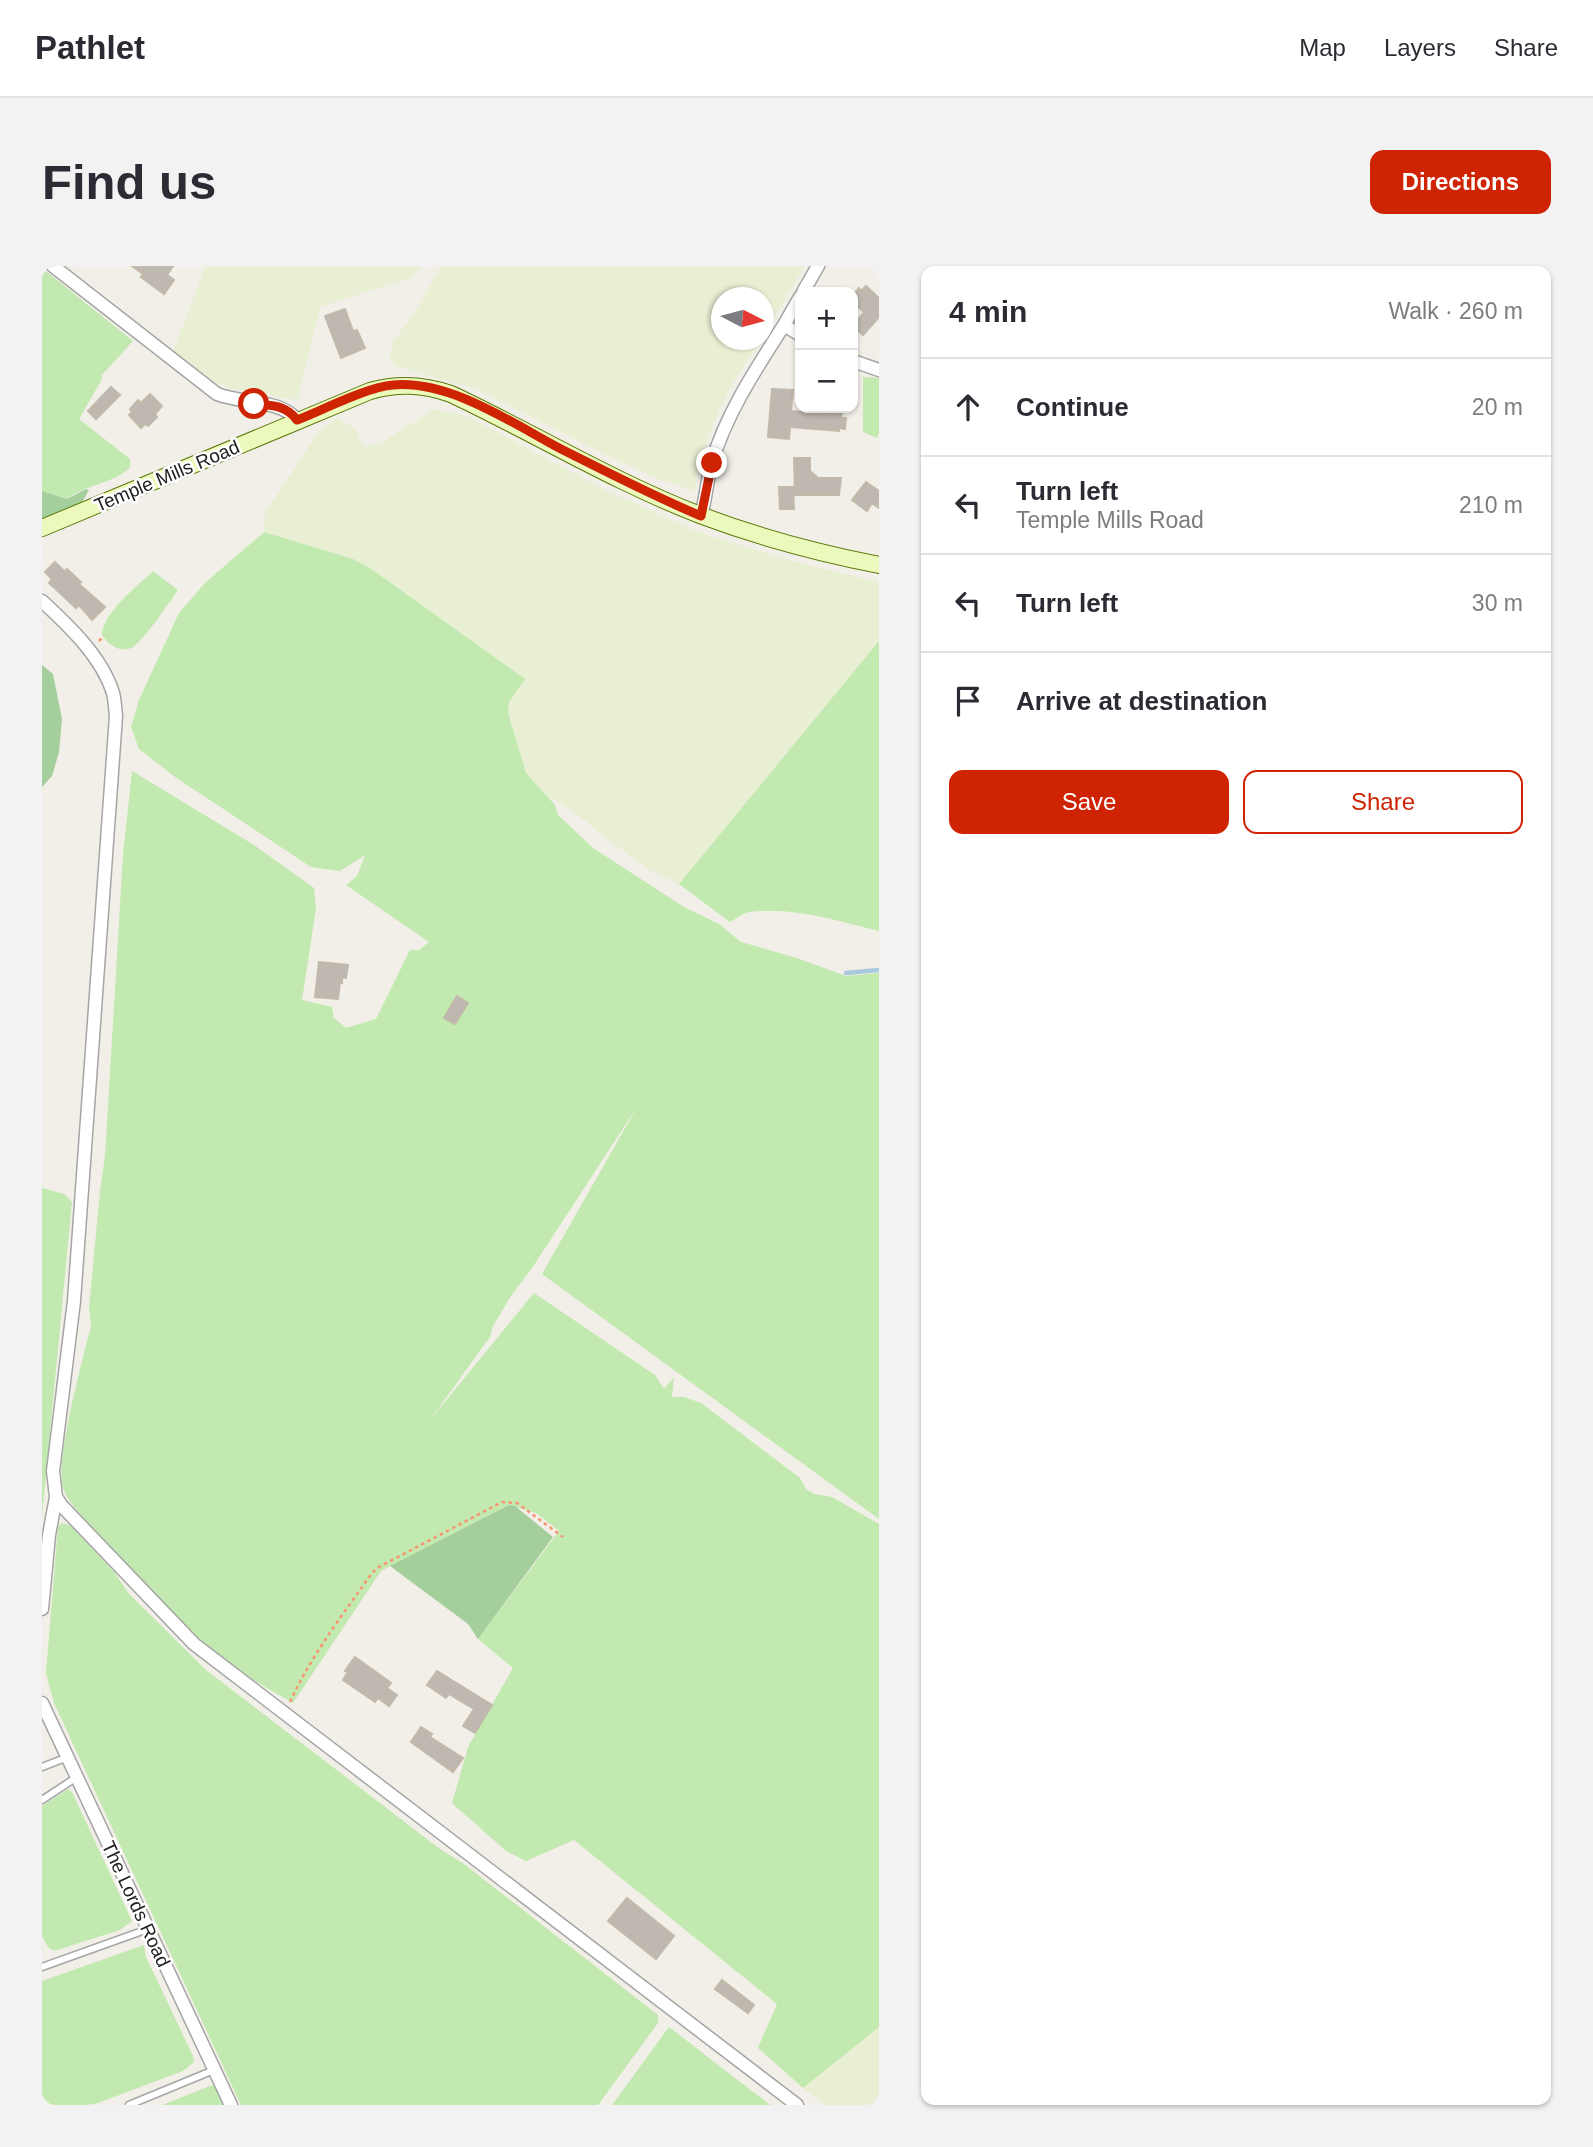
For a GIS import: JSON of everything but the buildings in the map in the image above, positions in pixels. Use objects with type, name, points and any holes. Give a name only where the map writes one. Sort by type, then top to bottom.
[{"type":"street","points":[[53,266],[217,394],[232,400],[274,405],[288,410],[297,420]]},
{"type":"street","points":[[806,287],[818,266]]},
{"type":"street","points":[[701,516],[712,463],[726,424],[747,382],[795,305]]},
{"type":"street","points":[[783,325],[795,332]]},
{"type":"street","points":[[858,363],[879,370]]},
{"type":"street","name":"Temple Mills Road","points":[[42,528],[297,420],[390,385],[414,385],[434,388],[474,405],[701,516],[787,543],[879,565]]},
{"type":"street","points":[[42,601],[74,633],[104,672],[114,694],[116,716],[74,1301],[53,1471],[56,1497],[49,1535],[42,1609]]},
{"type":"street","points":[[56,1497],[194,1644],[797,2105]]},
{"type":"street","name":"The Lords Road","points":[[42,1703],[231,2105]]},
{"type":"lane","points":[[42,1767],[68,1757]]},
{"type":"lane","points":[[42,1800],[77,1777]]},
{"type":"lane","points":[[42,1966],[148,1929]]},
{"type":"lane","points":[[129,2105],[214,2070]]},
{"type":"path","points":[[285,1715],[300,1681],[372,1573],[379,1567],[502,1502],[517,1503],[563,1538]]},
{"type":"green space","points":[[206,266],[420,266],[413,277],[320,307],[298,400],[232,389],[185,363],[173,351]]},
{"type":"green space","points":[[441,266],[805,266],[774,317],[774,287],[711,287],[711,350],[754,350],[718,413],[697,467],[695,491],[655,478],[476,389],[395,366],[389,359],[393,341],[416,311]]},
{"type":"green space","points":[[42,268],[133,341],[102,375],[79,419],[130,459],[130,468],[67,499],[42,491]]},
{"type":"green space","points":[[863,377],[879,378],[877,438],[863,432]]},
{"type":"green space","points":[[435,409],[469,417],[607,491],[701,533],[799,563],[879,582],[879,641],[679,884],[651,871],[573,811],[547,796],[526,773],[508,713],[509,702],[525,680],[370,568],[353,559],[264,532],[265,513],[318,433],[337,418],[356,429],[362,445],[367,446],[381,443]]},
{"type":"green space","points":[[89,490],[81,504],[42,519],[42,491],[67,499]]},
{"type":"green space","points":[[264,532],[353,559],[370,568],[525,679],[509,702],[508,713],[526,773],[555,805],[558,815],[593,848],[684,907],[719,924],[741,942],[846,976],[879,973],[879,1519],[542,1274],[637,1107],[511,1296],[493,1326],[490,1337],[430,1420],[534,1293],[655,1375],[664,1389],[674,1377],[672,1397],[684,1397],[701,1403],[800,1478],[806,1489],[814,1494],[832,1497],[879,1524],[879,2027],[803,2088],[758,2048],[777,2004],[574,1840],[526,1861],[506,1851],[452,1803],[468,1747],[513,1668],[478,1639],[559,1531],[536,1513],[509,1505],[381,1571],[293,1703],[243,1674],[192,1632],[85,1520],[63,1488],[66,1433],[91,1326],[89,1308],[105,1156],[123,855],[132,771],[254,845],[314,888],[316,908],[302,1000],[332,1007],[334,1018],[346,1028],[376,1019],[410,950],[419,950],[429,942],[346,885],[357,876],[365,855],[340,871],[311,867],[175,777],[139,749],[131,727],[139,700],[179,613],[206,582]]},
{"type":"green space","points":[[153,571],[178,590],[136,645],[127,649],[114,647],[102,635],[108,617]]},
{"type":"green space","points":[[879,641],[879,931],[782,911],[750,912],[730,922],[679,884]]},
{"type":"green space","points":[[42,665],[53,674],[62,719],[59,752],[52,776],[42,787]]},
{"type":"green space","points":[[42,1188],[64,1194],[72,1202],[42,1516]]},
{"type":"green space","points":[[509,1505],[515,1506],[553,1537],[478,1639],[468,1624],[390,1566]]},
{"type":"green space","points":[[61,1523],[70,1525],[115,1573],[129,1594],[206,1670],[440,1849],[464,1864],[658,2015],[658,2023],[598,2105],[241,2105],[54,1703],[46,1673],[58,1527]]},
{"type":"green space","points":[[68,1789],[72,1792],[132,1921],[120,1930],[54,1951],[48,1947],[42,1936],[42,1806]]},
{"type":"green space","points":[[144,1945],[146,1957],[194,2062],[183,2071],[98,2103],[42,2105],[42,1981]]},
{"type":"green space","points":[[669,2027],[770,2105],[612,2105]]},
{"type":"green space","points":[[879,2027],[879,2105],[826,2105],[803,2088]]},
{"type":"green space","points":[[215,2084],[225,2105],[162,2105]]},
{"type":"waterway","points":[[846,973],[879,970]]},
{"type":"route","points":[[254,404],[274,405],[288,410],[297,420],[390,385],[434,388],[486,410],[590,464],[701,516],[712,463]]}]
